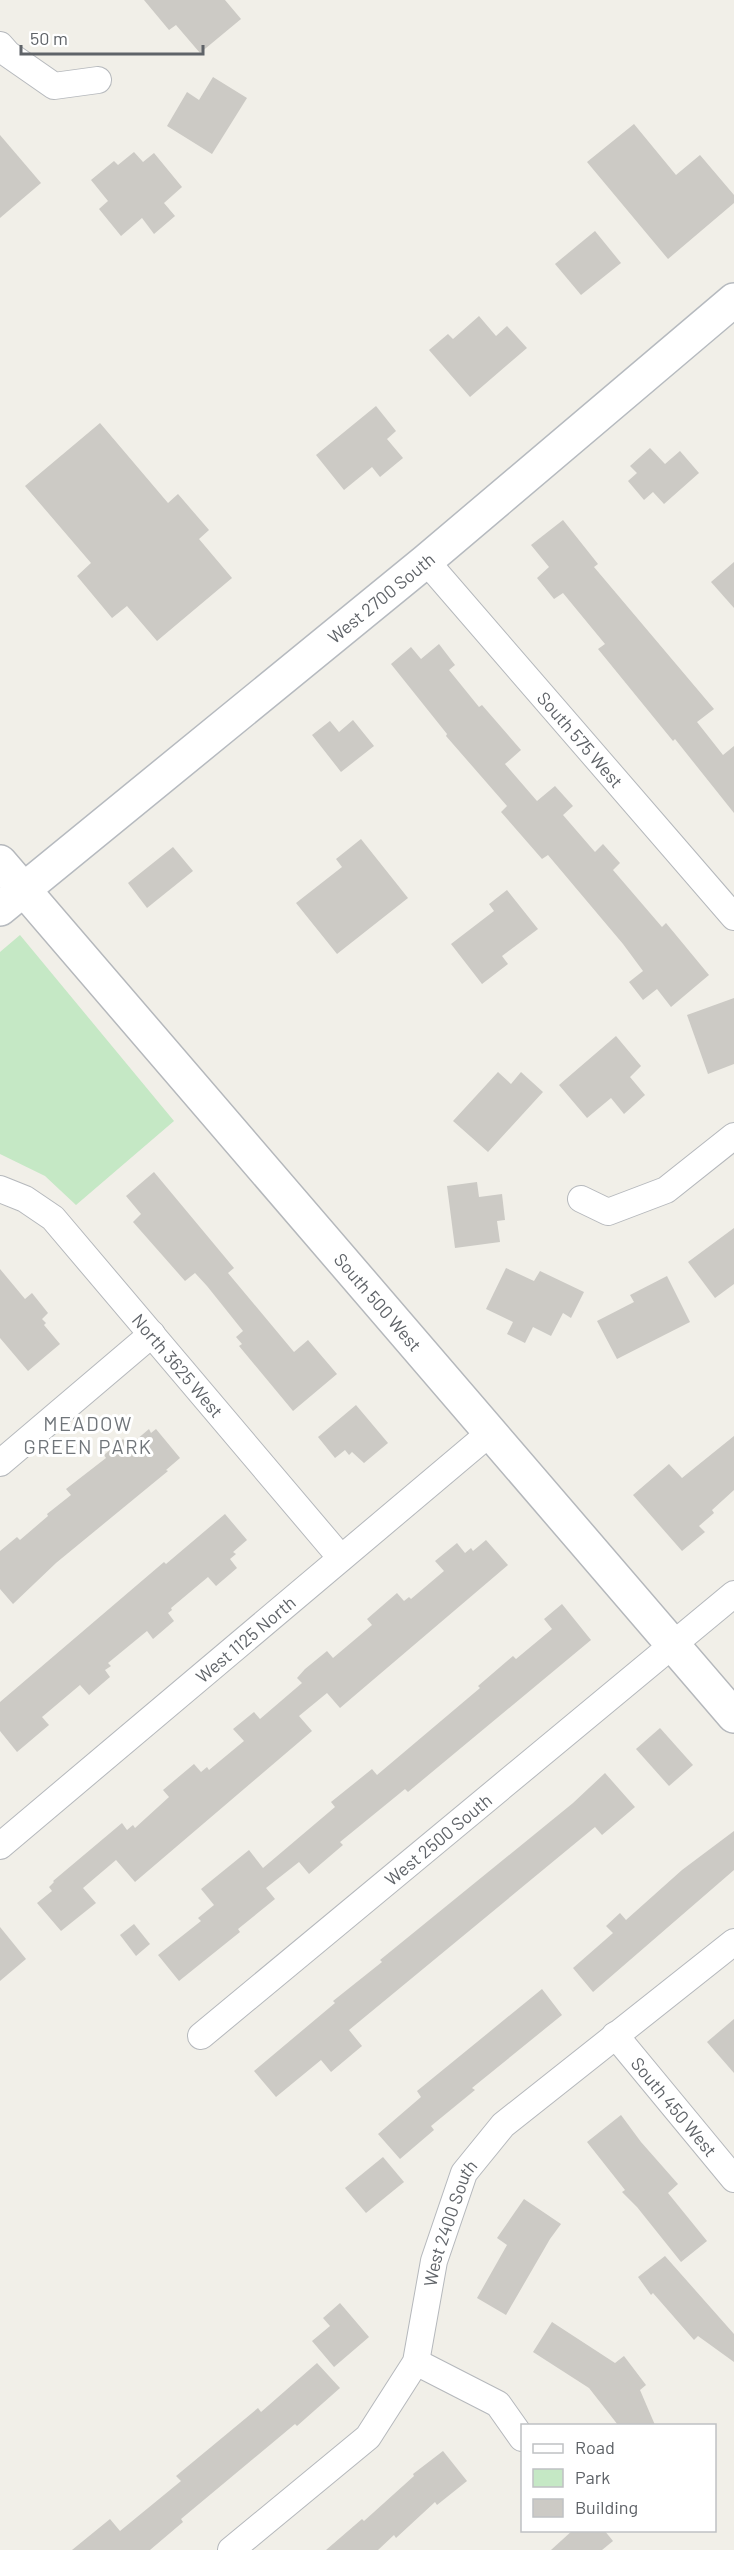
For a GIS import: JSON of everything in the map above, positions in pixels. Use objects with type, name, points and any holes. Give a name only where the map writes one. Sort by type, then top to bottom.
[{"type":"street","points":[[3,53],[54,86],[98,80]]},
{"type":"street","name":"West 2700 South","points":[[11,900],[426,561],[734,300]]},
{"type":"street","name":"South 575 West","points":[[426,561],[734,917]]},
{"type":"street","name":"South 500 West","points":[[0,862],[11,900],[47,916],[734,1716]]},
{"type":"street","points":[[581,1199],[608,1212],[666,1190],[734,1136]]},
{"type":"street","name":"North 3625 West","points":[[0,1189],[25,1199],[53,1218],[341,1558]]},
{"type":"street","points":[[0,1463],[152,1334]]},
{"type":"street","name":"West 1125 North","points":[[0,1846],[491,1432]]},
{"type":"street","name":"West 2500 South","points":[[201,2036],[734,1594]]},
{"type":"street","name":"West 2400 South","points":[[231,2550],[368,2437],[416,2362],[434,2261],[465,2173],[503,2125],[734,1942]]},
{"type":"street","name":"South 450 West","points":[[615,2035],[734,2179]]},
{"type":"street","points":[[416,2362],[498,2404],[521,2437]]},
{"type":"green space","points":[[20,935],[174,1121],[76,1205],[45,1176],[0,1154],[0,952]]},
{"type":"building","points":[[144,0],[225,0],[241,19],[200,53],[176,25],[169,30]]},
{"type":"building","points":[[213,77],[247,98],[212,154],[167,126],[187,92],[199,100]]},
{"type":"building","points":[[634,124],[676,175],[700,155],[734,195],[734,203],[668,259],[587,162]]},
{"type":"building","points":[[0,135],[41,183],[0,218]]},
{"type":"building","points":[[134,152],[143,162],[154,153],[182,187],[164,203],[175,216],[154,234],[142,218],[121,236],[99,209],[108,201],[91,180],[114,161],[118,165]]},
{"type":"building","points":[[595,231],[621,263],[581,295],[555,264]]},
{"type":"building","points":[[479,316],[496,336],[507,326],[527,348],[470,397],[429,350],[448,334],[453,339]]},
{"type":"building","points":[[376,406],[396,431],[387,439],[403,458],[380,477],[372,467],[344,490],[316,455]]},
{"type":"building","points":[[100,423],[168,503],[178,494],[209,530],[199,539],[232,578],[157,641],[127,606],[112,618],[77,576],[91,563],[25,486]]},
{"type":"building","points":[[650,448],[665,464],[680,451],[699,473],[664,504],[653,492],[644,500],[628,481],[637,473],[630,466]]},
{"type":"building","points":[[563,520],[598,564],[594,567],[714,709],[697,722],[723,755],[734,746],[734,813],[675,739],[673,741],[598,649],[605,644],[563,593],[554,599],[537,578],[549,567],[531,545]]},
{"type":"building","points":[[734,562],[734,608],[711,582]]},
{"type":"building","points":[[439,644],[455,665],[449,670],[479,707],[482,705],[521,750],[505,764],[537,801],[555,786],[573,806],[563,815],[595,852],[603,844],[620,863],[613,870],[662,927],[666,923],[709,975],[671,1007],[657,989],[643,1000],[629,982],[643,971],[623,944],[548,855],[542,859],[501,812],[507,806],[446,736],[447,734],[391,664],[411,647],[421,659]]},
{"type":"building","points":[[353,720],[374,746],[341,772],[312,735],[330,721],[339,732]]},
{"type":"building","points":[[361,839],[408,898],[337,954],[296,903],[342,867],[336,859]]},
{"type":"building","points":[[173,847],[193,871],[147,908],[128,883]]},
{"type":"building","points":[[507,890],[538,929],[502,956],[508,964],[482,984],[451,944],[494,911],[489,904]]},
{"type":"building","points":[[734,998],[734,1064],[708,1074],[687,1015]]},
{"type":"building","points":[[616,1036],[641,1066],[630,1077],[645,1095],[624,1114],[611,1098],[587,1118],[559,1085]]},
{"type":"building","points":[[498,1072],[511,1084],[521,1072],[543,1092],[488,1152],[453,1121]]},
{"type":"building","points":[[154,1172],[234,1268],[228,1273],[294,1352],[308,1340],[337,1374],[293,1411],[239,1346],[242,1344],[236,1337],[243,1331],[207,1286],[195,1273],[185,1281],[133,1222],[141,1214],[126,1196]]},
{"type":"building","points":[[477,1182],[479,1197],[502,1194],[505,1220],[497,1221],[500,1242],[455,1248],[447,1186]]},
{"type":"building","points":[[734,1228],[734,1284],[715,1298],[688,1262]]},
{"type":"building","points":[[506,1268],[534,1281],[540,1271],[584,1292],[571,1318],[563,1313],[551,1336],[533,1327],[525,1343],[507,1334],[513,1322],[486,1309]]},
{"type":"building","points":[[0,1269],[25,1299],[32,1293],[48,1313],[42,1319],[46,1323],[44,1325],[60,1344],[28,1371],[0,1338]]},
{"type":"building","points":[[667,1276],[690,1322],[617,1359],[597,1321],[634,1302],[630,1295]]},
{"type":"building","points":[[356,1405],[388,1443],[364,1463],[352,1452],[349,1455],[345,1450],[335,1458],[318,1437]]},
{"type":"building","points":[[149,1429],[151,1433],[156,1429],[180,1458],[166,1470],[168,1471],[56,1563],[13,1604],[0,1589],[0,1551],[17,1537],[20,1540],[48,1516],[47,1514],[71,1495],[66,1489],[106,1458],[104,1455],[123,1439],[129,1446]]},
{"type":"building","points":[[734,1436],[734,1490],[712,1510],[714,1513],[699,1526],[705,1532],[682,1551],[633,1495],[669,1464],[682,1478]]},
{"type":"building","points":[[225,1514],[247,1540],[233,1552],[236,1554],[230,1559],[237,1568],[216,1586],[208,1577],[171,1608],[172,1610],[168,1613],[174,1621],[153,1639],[147,1631],[108,1663],[111,1666],[105,1670],[110,1677],[89,1695],[80,1685],[42,1717],[49,1725],[17,1752],[0,1731],[0,1702],[164,1562],[166,1564]]},
{"type":"building","points":[[486,1540],[508,1565],[340,1708],[327,1693],[299,1716],[312,1731],[135,1882],[116,1860],[83,1888],[96,1903],[61,1931],[37,1903],[52,1891],[49,1887],[53,1881],[122,1823],[127,1830],[133,1825],[135,1828],[169,1797],[163,1790],[194,1764],[201,1772],[207,1767],[209,1770],[244,1741],[233,1729],[254,1712],[260,1719],[302,1683],[297,1678],[305,1669],[327,1651],[333,1658],[372,1625],[367,1619],[397,1593],[404,1601],[409,1597],[411,1599],[444,1571],[435,1561],[457,1543],[465,1553],[471,1548],[473,1551]]},
{"type":"building","points":[[562,1604],[591,1640],[408,1792],[405,1789],[340,1842],[343,1845],[309,1874],[299,1862],[266,1888],[275,1899],[238,1929],[240,1932],[179,1981],[158,1955],[201,1921],[198,1918],[214,1905],[201,1889],[249,1850],[263,1868],[335,1807],[331,1802],[372,1769],[377,1775],[480,1688],[478,1686],[513,1656],[516,1659],[552,1629],[544,1619]]},
{"type":"building","points":[[660,1728],[693,1765],[669,1786],[636,1749]]},
{"type":"building","points":[[605,1773],[635,1807],[602,1835],[595,1827],[349,2030],[362,2046],[331,2072],[321,2060],[276,2097],[254,2071],[335,2003],[333,2001],[382,1962],[380,1960],[573,1803]]},
{"type":"building","points":[[734,1831],[734,1870],[593,1992],[573,1968],[613,1933],[606,1926],[620,1913],[626,1920],[682,1870]]},
{"type":"building","points":[[134,1924],[150,1944],[136,1956],[120,1935]]},
{"type":"building","points":[[0,1927],[26,1959],[0,1981]]},
{"type":"building","points":[[542,1989],[562,2015],[472,2088],[475,2090],[431,2126],[434,2130],[400,2159],[378,2134],[421,2097],[417,2091]]},
{"type":"building","points":[[734,2019],[734,2073],[707,2042]]},
{"type":"building","points":[[621,2115],[678,2184],[668,2193],[707,2241],[681,2262],[637,2207],[622,2192],[625,2190],[587,2142]]},
{"type":"building","points":[[383,2157],[404,2182],[366,2213],[345,2188]]},
{"type":"building","points":[[524,2199],[561,2224],[506,2315],[477,2298],[507,2245],[497,2238]]},
{"type":"building","points":[[665,2256],[734,2334],[734,2362],[698,2336],[694,2340],[653,2293],[651,2295],[638,2277]]},
{"type":"building","points":[[340,2303],[369,2337],[334,2367],[312,2341],[330,2326],[323,2318]]},
{"type":"building","points":[[552,2322],[615,2363],[624,2356],[646,2385],[640,2390],[655,2424],[617,2424],[589,2388],[533,2352]]},
{"type":"building","points":[[317,2363],[340,2388],[297,2426],[295,2424],[181,2519],[183,2522],[150,2550],[72,2550],[110,2519],[120,2531],[181,2481],[176,2476],[258,2408],[261,2412]]},
{"type":"building","points":[[443,2451],[467,2481],[437,2505],[435,2502],[396,2538],[394,2535],[378,2550],[326,2550],[362,2519],[364,2521],[414,2476],[413,2474]]},
{"type":"building","points":[[571,2532],[606,2532],[613,2541],[602,2550],[551,2550]]},
{"type":"district","name":"MEADOW GREEN PARK","points":[[88,1434]]}]
